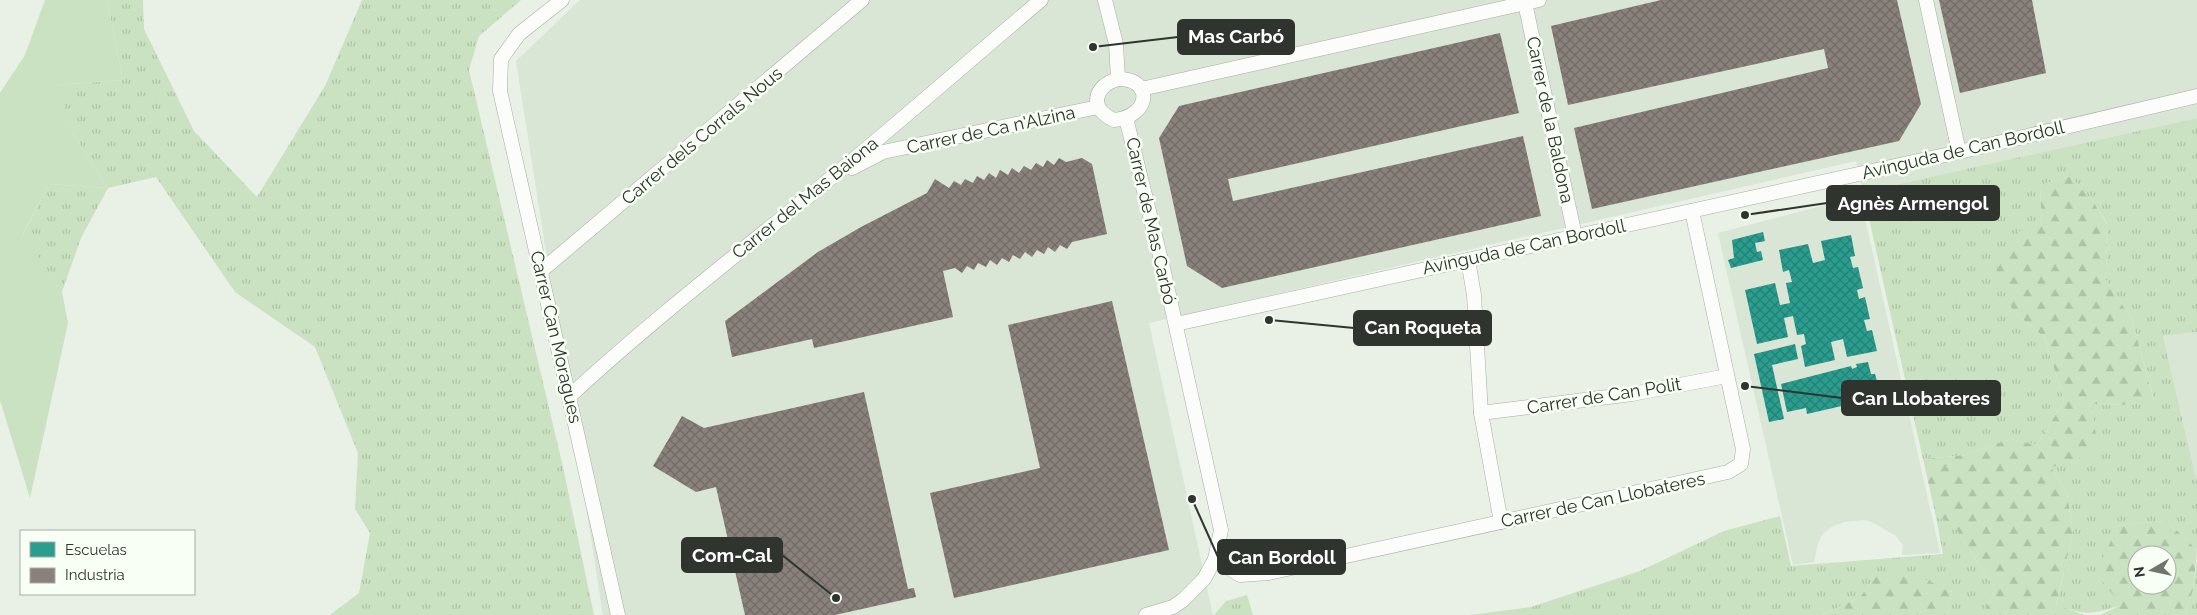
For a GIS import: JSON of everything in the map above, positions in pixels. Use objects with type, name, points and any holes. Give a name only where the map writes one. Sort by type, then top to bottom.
[{"type":"street","name":"Carrer Can Moragues","points":[[562,0],[519,34],[501,59],[500,92],[618,615]]},
{"type":"street","name":"Carrer dels Corrals Nous","points":[[541,271],[862,0]]},
{"type":"street","name":"Carrer del Mas Baiona","points":[[570,396],[604,364],[715,270],[831,178],[1041,0]]},
{"type":"street","points":[[1105,0],[1116,44],[1118,79]]},
{"type":"street","points":[[1141,90],[1539,0]]},
{"type":"street","points":[[1926,0],[1958,152]]},
{"type":"street","name":"Carrer de la Baldona","points":[[1525,3],[1575,236]]},
{"type":"street","points":[[1118,79],[1134,82],[1141,90],[1142,105],[1135,113],[1126,118],[1114,120],[1105,116],[1098,107],[1097,96],[1106,82],[1118,79]]},
{"type":"street","name":"Avinguda de Can Bordoll","points":[[1176,324],[1958,152],[2197,96]]},
{"type":"street","name":"Carrer de Ca n'Alzina","points":[[831,178],[883,152],[1098,107]]},
{"type":"street","name":"Carrer de Mas Carbó","points":[[1126,118],[1176,324]]},
{"type":"street","name":"Carrer de Can Llobateres","points":[[1215,559],[1240,575],[1269,573],[1728,472],[1741,464],[1743,448],[1692,210]]},
{"type":"street","points":[[1468,260],[1474,295],[1481,413],[1500,522]]},
{"type":"street","points":[[1146,615],[1173,607],[1183,600],[1204,579],[1215,559],[1221,530],[1176,324]]},
{"type":"street","name":"Carrer de Can Polit","points":[[1481,413],[1632,394],[1727,376]]},
{"type":"shaded area","points":[[580,0],[2197,0],[2197,118],[1863,192],[1856,161],[1149,323],[1213,615],[603,615],[516,61]]},
{"type":"shaded area","points":[[1860,196],[1940,553],[1902,555],[1903,545],[1896,536],[1870,521],[1863,520],[1844,522],[1831,527],[1823,534],[1818,543],[1814,562],[1793,565],[1718,233]]},
{"type":"shaded area","points":[[2197,332],[2197,483],[2163,336]]},
{"type":"green space","points":[[45,0],[107,0],[123,80],[57,85],[72,132],[108,188],[49,184],[23,234],[62,292],[68,323],[30,498],[0,400],[0,93],[25,55]]},
{"type":"green space","points":[[107,0],[143,0],[144,29],[194,131],[257,197],[325,86],[362,0],[521,0],[479,36],[469,70],[563,467],[594,615],[330,615],[359,593],[370,533],[355,509],[358,453],[315,347],[235,292],[156,177],[108,188],[72,132],[56,85],[123,80]]},
{"type":"green space","points":[[2197,118],[2197,332],[2163,336],[2197,483],[2197,550],[2167,521],[2118,525],[2122,605],[2089,613],[2056,606],[2073,533],[2067,494],[2051,467],[2092,404],[2128,405],[2154,400],[2132,320],[2106,280],[2107,223],[2094,203],[2070,176],[2040,185],[2042,225],[2013,311],[2045,338],[2064,401],[2037,445],[2010,439],[1966,455],[1923,459],[1863,192]]},
{"type":"green space","points":[[2070,176],[2094,203],[2107,224],[2106,280],[2132,320],[2154,401],[2128,405],[2092,404],[2097,444],[2073,463],[2051,467],[2067,494],[2073,533],[2056,605],[2084,615],[1982,615],[1996,590],[1952,523],[1936,517],[1923,459],[1966,455],[2010,439],[2037,445],[2064,401],[2045,338],[2013,311],[1996,272],[2017,232],[2042,225],[2040,185]]},
{"type":"green space","points":[[49,184],[108,188],[81,238],[62,292],[23,235]]},
{"type":"green space","points":[[1780,516],[1791,566],[1943,554],[1936,517],[1952,523],[1996,590],[1982,615],[1947,615],[1952,591],[1876,576],[1860,597],[1822,615],[1470,615],[1531,607],[1640,571],[1724,531]]},
{"type":"green space","points":[[2167,521],[2197,550],[2193,590],[2185,615],[2100,615],[2121,605],[2096,573],[2118,525]]},
{"type":"green space","points":[[2197,559],[2197,615],[2185,615],[2193,590]]},
{"type":"green space","points":[[1910,572],[1952,592],[1947,615],[1822,615],[1860,597],[1876,576]]},
{"type":"green space","points":[[1247,595],[1253,615],[1214,615],[1226,601]]},
{"type":"building: Escuelas","points":[[1763,232],[1765,241],[1755,243],[1757,252],[1761,251],[1763,260],[1731,268],[1728,260],[1734,258],[1732,240]]},
{"type":"building: Escuelas","points":[[1851,235],[1855,256],[1850,257],[1853,268],[1858,267],[1863,288],[1857,290],[1859,299],[1865,297],[1870,319],[1864,320],[1867,331],[1872,330],[1877,351],[1847,357],[1843,339],[1831,342],[1835,360],[1805,367],[1801,346],[1806,344],[1804,334],[1797,335],[1793,316],[1784,318],[1788,337],[1757,344],[1745,290],[1775,283],[1780,305],[1790,303],[1786,283],[1792,282],[1789,270],[1783,272],[1779,250],[1808,244],[1813,263],[1825,260],[1821,241]]},
{"type":"building: Escuelas","points":[[1795,344],[1798,359],[1772,365],[1784,419],[1769,422],[1754,354]]},
{"type":"building: Escuelas","points":[[1868,362],[1871,374],[1875,374],[1878,384],[1874,386],[1876,398],[1865,400],[1864,397],[1859,398],[1859,402],[1807,414],[1806,408],[1787,412],[1781,384],[1851,366],[1852,369],[1857,367],[1856,364]]},
{"type":"building: Industria","points":[[1661,0],[1897,0],[1921,104],[1899,141],[1592,209],[1574,128],[1828,68],[1824,49],[1568,105],[1551,26]]},
{"type":"building: Industria","points":[[1939,0],[2032,0],[2046,73],[1960,93]]},
{"type":"building: Industria","points":[[1500,33],[1519,113],[1228,179],[1233,201],[1523,136],[1541,216],[1222,288],[1187,266],[1159,138],[1179,106]]},
{"type":"building: Industria","points":[[1059,158],[1066,162],[1082,158],[1092,164],[1107,234],[1072,242],[1067,249],[1060,245],[1055,252],[1048,247],[1044,254],[1037,250],[1032,257],[1025,252],[1020,259],[1013,255],[1009,262],[1002,258],[997,265],[990,260],[986,267],[978,263],[974,270],[967,266],[962,273],[955,268],[943,271],[953,317],[814,348],[812,339],[732,357],[725,321],[818,252],[861,227],[927,193],[935,179],[949,188],[954,181],[961,185],[965,179],[973,183],[977,176],[984,180],[989,173],[996,178],[1000,170],[1008,175],[1012,168],[1019,173],[1024,166],[1031,170],[1036,163],[1043,167],[1047,160],[1054,165]]},
{"type":"building: Industria","points":[[1112,301],[1169,550],[954,598],[930,493],[1040,468],[1008,325]]},
{"type":"building: Industria","points":[[864,392],[908,589],[914,588],[916,597],[835,615],[745,615],[716,487],[696,492],[653,466],[682,416],[704,428]]},
{"type":"place","name":"Mas Carbó","points":[[1093,47]]},
{"type":"place","name":"Agnès Armengol","points":[[1745,215]]},
{"type":"place","name":"Can Roqueta","points":[[1269,320]]},
{"type":"place","name":"Can Llobateres","points":[[1745,386]]},
{"type":"place","name":"Can Bordoll","points":[[1192,499]]},
{"type":"place","name":"Com-Cal","points":[[836,598]]}]
